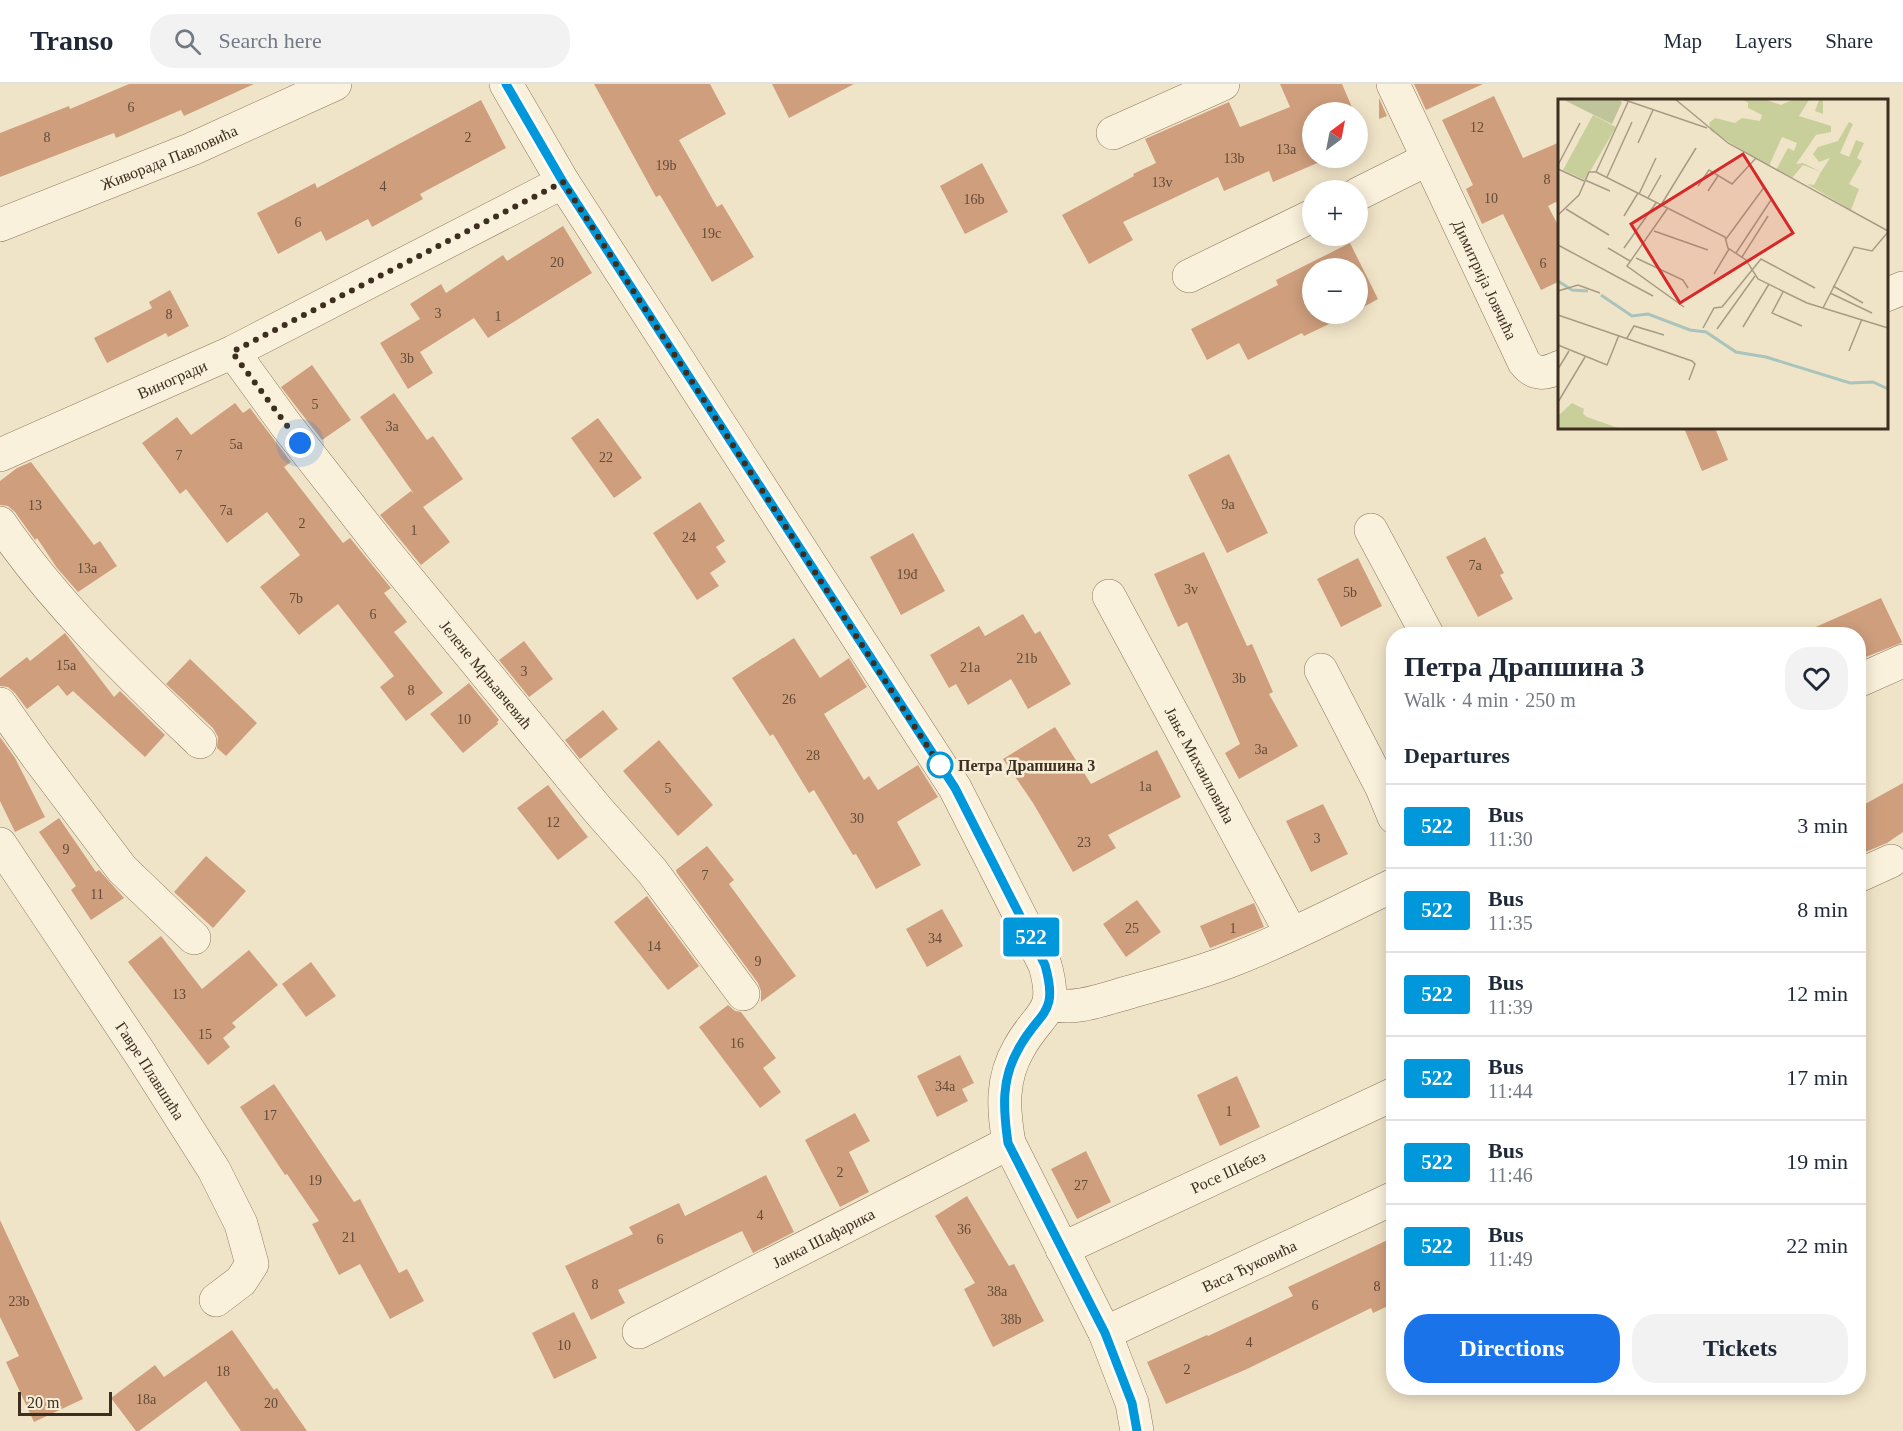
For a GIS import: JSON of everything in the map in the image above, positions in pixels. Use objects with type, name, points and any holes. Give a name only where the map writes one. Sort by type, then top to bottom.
[{"type":"street","name":"Живорада Павловића","points":[[0,225],[192,149],[335,84]]},
{"type":"street","points":[[1113,133],[1223,84]]},
{"type":"street","name":"Димитрија Јовчића","points":[[1393,84],[1524,362],[1533,372],[1547,373],[1558,369]]},
{"type":"street","points":[[507,85],[563,182],[955,788],[1045,965],[1051,986],[1049,1004],[1018,1049],[1004,1090],[1008,1143],[1105,1333],[1132,1403],[1137,1431]]},
{"type":"street","points":[[1368,189],[1428,159]]},
{"type":"street","name":"Виногради","points":[[0,455],[232,352],[563,182]]},
{"type":"street","points":[[1189,276],[1302,221]]},
{"type":"street","points":[[1888,295],[1903,288]]},
{"type":"street","name":"Јелене Мрњавчевић","points":[[232,352],[384,550],[598,810],[652,871],[743,994]]},
{"type":"street","points":[[0,523],[27,562],[87,631],[200,742]]},
{"type":"street","points":[[1371,530],[1423,627]]},
{"type":"street","name":"Јање Михаиловића","points":[[1109,596],[1291,933]]},
{"type":"street","points":[[1866,678],[1903,662]]},
{"type":"street","points":[[1321,670],[1386,798]]},
{"type":"street","points":[[0,704],[122,869],[194,938]]},
{"type":"street","name":"Гавре Плавшића","points":[[0,844],[141,1054],[214,1170],[241,1224],[252,1264],[241,1281],[216,1300]]},
{"type":"street","points":[[1866,872],[1891,861]]},
{"type":"street","points":[[1049,1004],[1062,1008],[1074,1006],[1190,975],[1236,959],[1386,889]]},
{"type":"street","name":"Росе Шебез","points":[[1062,1249],[1386,1098]]},
{"type":"street","name":"Јанка Шафарика","points":[[639,1332],[1008,1143]]},
{"type":"street","name":"Васа Ћуковића","points":[[1105,1333],[1386,1202]]},
{"type":"building","points":[[129,84],[254,84],[184,116],[181,110],[116,138],[114,133],[0,177],[0,133],[69,106],[70,109]]},
{"type":"building","points":[[594,84],[710,84],[726,114],[679,140],[717,207],[722,204],[754,257],[712,282],[660,195],[656,197]]},
{"type":"building","points":[[772,84],[854,84],[789,118]]},
{"type":"building","points":[[1280,84],[1342,84],[1350,102],[1302,102],[1302,168],[1306,168],[1273,182],[1269,171],[1224,191],[1218,177],[1123,222],[1133,240],[1089,264],[1062,215],[1156,163],[1145,139],[1229,102],[1240,127],[1290,107]]},
{"type":"building","points":[[1414,84],[1483,84],[1426,110]]},
{"type":"building","points":[[1494,96],[1523,158],[1558,143],[1558,201],[1548,206],[1558,225],[1558,282],[1541,290],[1503,214],[1482,224],[1466,189],[1473,185],[1442,120]]},
{"type":"building","points":[[1379,98],[1387,116],[1379,119]]},
{"type":"building","points":[[481,100],[506,148],[420,194],[423,199],[372,227],[368,219],[326,241],[321,231],[278,254],[257,213],[315,183],[317,188]]},
{"type":"building","points":[[982,163],[1008,212],[965,234],[940,186]]},
{"type":"building","points":[[563,226],[592,273],[488,338],[474,318],[420,352],[433,373],[408,389],[380,343],[420,319],[410,304],[441,284],[446,293],[503,255],[507,261]]},
{"type":"building","points":[[1344,246],[1352,246],[1358,258],[1320,258]]},
{"type":"building","points":[[1302,267],[1302,324],[1329,324],[1304,336],[1302,333],[1248,360],[1239,343],[1207,360],[1191,329],[1278,285],[1276,280]]},
{"type":"building","points":[[1368,279],[1378,299],[1368,304]]},
{"type":"building","points":[[170,290],[189,326],[168,337],[166,333],[107,363],[94,338],[152,308],[149,302]]},
{"type":"building","points":[[312,365],[351,420],[322,440],[281,387]]},
{"type":"building","points":[[394,393],[427,440],[433,436],[463,479],[423,507],[450,542],[421,565],[380,515],[411,491],[414,494],[360,417]]},
{"type":"building","points":[[235,403],[243,413],[250,408],[291,462],[284,467],[343,543],[350,538],[391,588],[384,593],[407,622],[394,632],[443,693],[406,721],[380,687],[394,676],[338,604],[299,635],[260,587],[300,555],[267,512],[227,543],[186,489],[180,494],[142,443],[177,417],[191,435]]},
{"type":"building","points":[[598,418],[642,478],[614,498],[571,438]]},
{"type":"building","points":[[1684,429],[1715,429],[1728,460],[1702,471]]},
{"type":"building","points":[[1229,454],[1268,533],[1227,553],[1188,475]]},
{"type":"building","points":[[31,462],[94,545],[100,541],[117,566],[78,592],[15,512],[8,506],[0,505],[0,481],[17,468]]},
{"type":"building","points":[[700,502],[725,541],[716,547],[726,562],[710,573],[719,586],[697,600],[653,533]]},
{"type":"building","points":[[913,533],[945,591],[901,615],[870,557]]},
{"type":"building","points":[[1485,537],[1504,573],[1500,575],[1513,599],[1478,617],[1446,557]]},
{"type":"building","points":[[1204,552],[1247,646],[1252,644],[1273,692],[1269,694],[1298,746],[1239,779],[1225,753],[1240,744],[1187,622],[1178,627],[1154,574]]},
{"type":"building","points":[[1358,558],[1382,606],[1341,627],[1317,579]]},
{"type":"building","points":[[1881,598],[1902,642],[1866,657],[1866,627],[1816,627]]},
{"type":"building","points":[[1023,614],[1035,634],[1040,631],[1071,684],[1028,709],[1011,679],[968,705],[956,684],[949,688],[930,655],[979,626],[985,636]]},
{"type":"building","points":[[65,633],[114,697],[120,691],[165,735],[145,757],[73,691],[67,696],[58,685],[27,709],[8,687],[0,686],[0,678],[27,657],[30,661]]},
{"type":"building","points":[[794,638],[820,678],[849,658],[867,687],[824,714],[864,780],[869,776],[878,790],[918,765],[938,797],[897,822],[921,865],[876,889],[814,790],[809,793],[773,734],[770,736],[732,678]]},
{"type":"building","points":[[524,641],[553,679],[529,697],[499,660]]},
{"type":"building","points":[[190,659],[257,723],[226,756],[217,748],[218,737],[213,728],[166,684]]},
{"type":"building","points":[[469,683],[499,720],[498,724],[463,753],[430,714]]},
{"type":"building","points":[[603,710],[618,729],[580,759],[565,740]]},
{"type":"building","points":[[1055,727],[1091,784],[1157,750],[1181,797],[1108,835],[1116,848],[1073,872],[1033,803],[1003,759]]},
{"type":"building","points":[[0,737],[15,758],[45,817],[15,832],[0,801]]},
{"type":"building","points":[[659,740],[713,805],[678,836],[623,771]]},
{"type":"building","points":[[1903,783],[1903,832],[1887,843],[1866,852],[1866,804]]},
{"type":"building","points":[[548,785],[588,837],[558,860],[517,808]]},
{"type":"building","points":[[1323,804],[1348,854],[1311,872],[1286,821]]},
{"type":"building","points":[[59,818],[96,872],[99,870],[124,898],[91,920],[71,890],[76,886],[39,832]]},
{"type":"building","points":[[707,846],[734,880],[729,884],[796,976],[761,1002],[758,983],[677,873],[676,870]]},
{"type":"building","points":[[206,856],[246,891],[213,928],[174,892]]},
{"type":"building","points":[[647,896],[699,966],[668,990],[614,922]]},
{"type":"building","points":[[1137,900],[1161,932],[1126,957],[1103,924]]},
{"type":"building","points":[[1254,903],[1264,927],[1210,948],[1200,926]]},
{"type":"building","points":[[942,909],[963,946],[927,967],[906,929]]},
{"type":"building","points":[[161,936],[202,989],[249,950],[278,985],[232,1023],[236,1027],[223,1038],[230,1047],[208,1065],[128,962]]},
{"type":"building","points":[[311,962],[336,996],[306,1017],[282,984]]},
{"type":"building","points":[[728,1005],[735,1011],[741,1012],[776,1058],[763,1068],[781,1092],[760,1108],[699,1027]]},
{"type":"building","points":[[960,1055],[974,1083],[962,1089],[968,1101],[937,1117],[917,1076]]},
{"type":"building","points":[[1237,1076],[1260,1127],[1220,1146],[1197,1095]]},
{"type":"building","points":[[274,1084],[354,1202],[360,1199],[399,1273],[407,1269],[424,1301],[390,1319],[360,1264],[339,1275],[312,1224],[319,1221],[240,1107]]},
{"type":"building","points":[[855,1113],[870,1141],[849,1152],[869,1192],[840,1207],[805,1140]]},
{"type":"building","points":[[1086,1151],[1111,1202],[1077,1219],[1051,1169]]},
{"type":"building","points":[[766,1175],[794,1232],[753,1253],[742,1231],[618,1290],[625,1303],[591,1320],[565,1266],[633,1234],[629,1227],[679,1203],[685,1216]]},
{"type":"building","points":[[967,1196],[1009,1266],[1014,1264],[1044,1321],[993,1347],[964,1289],[975,1283],[935,1216]]},
{"type":"building","points":[[0,1220],[83,1399],[34,1422],[6,1362],[19,1356],[0,1317]]},
{"type":"building","points":[[1386,1241],[1386,1307],[1373,1313],[1371,1308],[1247,1369],[1166,1404],[1147,1362],[1293,1296],[1288,1287]]},
{"type":"building","points":[[574,1312],[597,1358],[554,1379],[532,1333]]},
{"type":"building","points":[[232,1330],[274,1390],[277,1388],[307,1431],[241,1431],[206,1381],[136,1431],[111,1398],[155,1365],[164,1377]]},
{"type":"bus line","name":"522","points":[[506,84],[563,182],[955,788],[1045,965],[1051,986],[1049,1004],[1018,1049],[1004,1090],[1008,1143],[1105,1333],[1132,1403],[1137,1431]]},
{"type":"place","name":"Петра Драпшина 3","points":[[940,765]]},
{"type":"route","points":[[300,443],[232,352],[563,182],[942,769],[940,765]]}]
